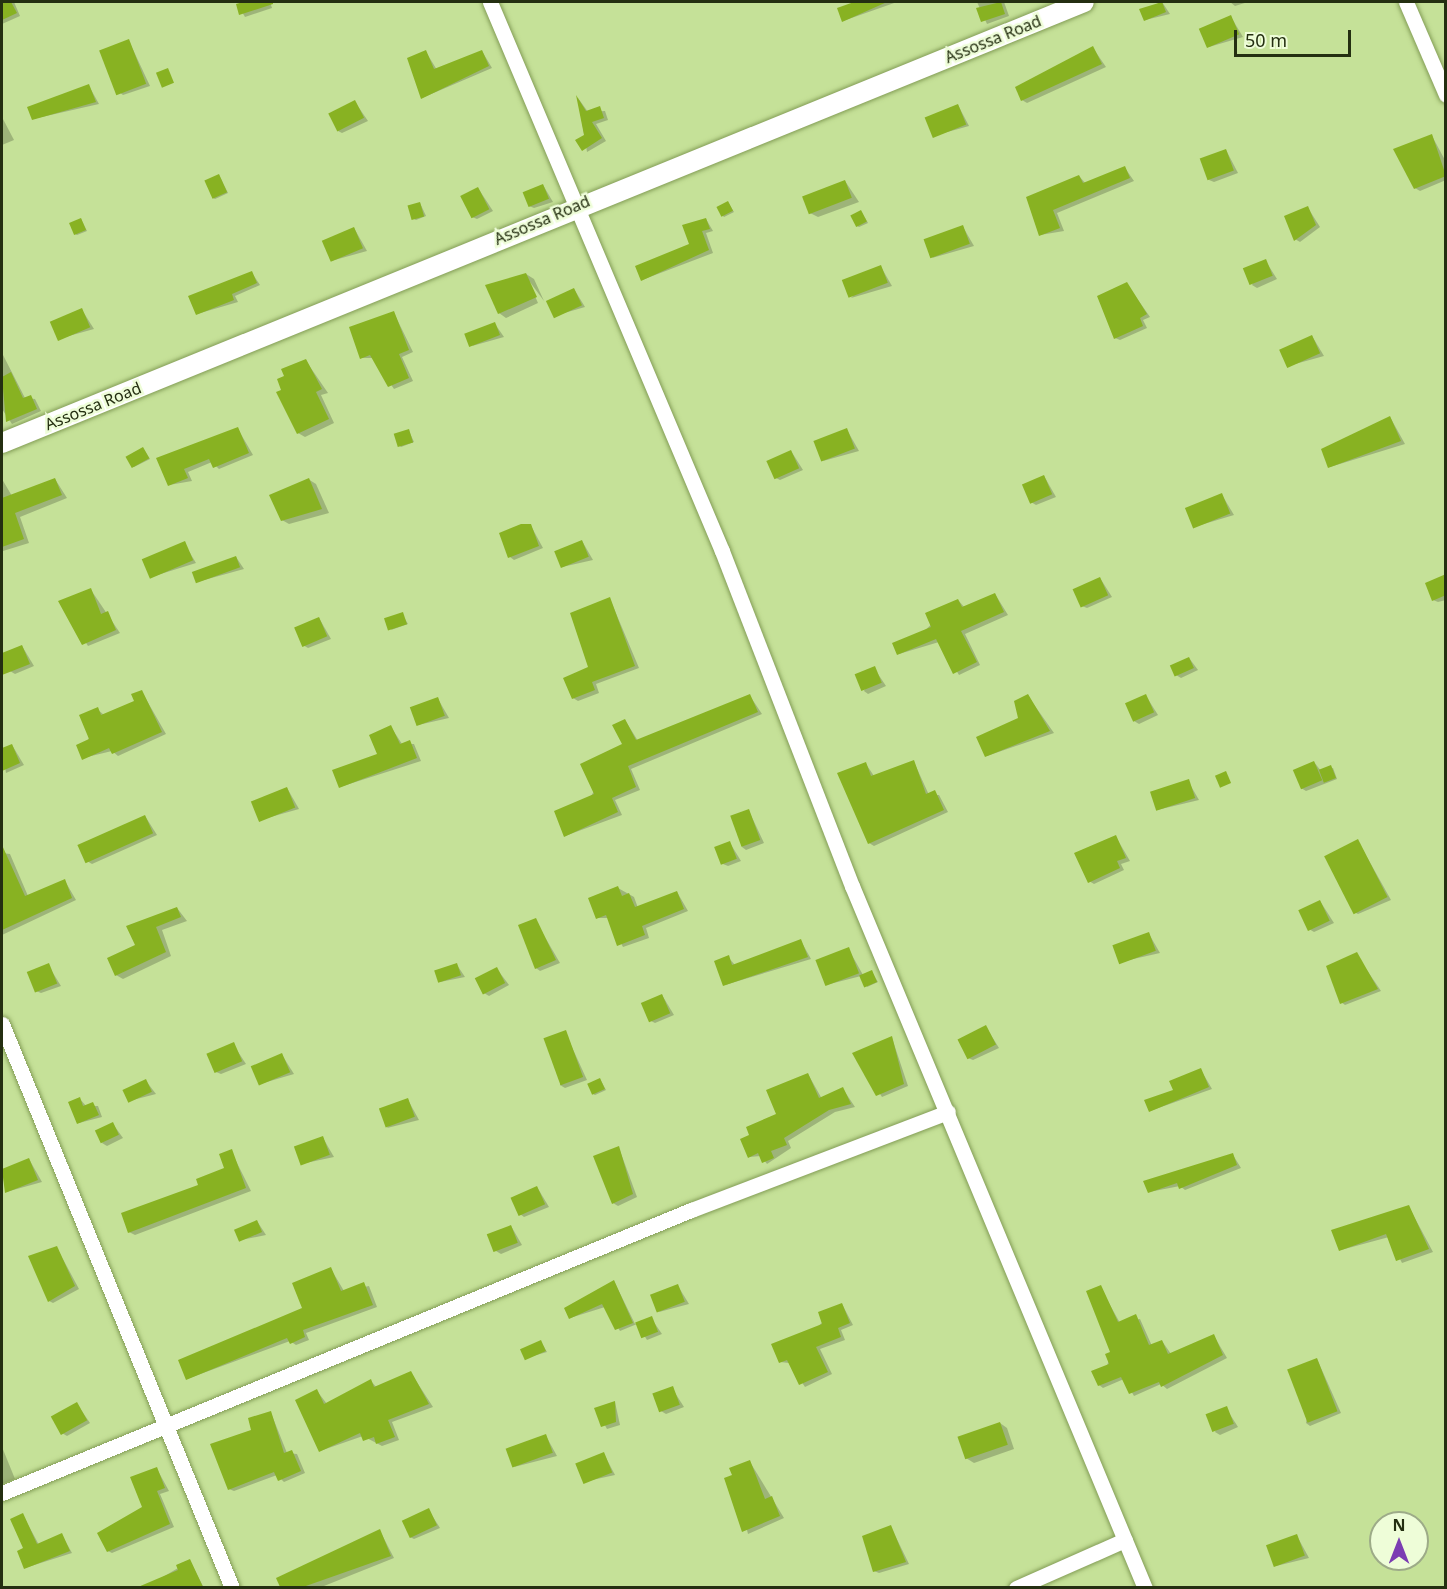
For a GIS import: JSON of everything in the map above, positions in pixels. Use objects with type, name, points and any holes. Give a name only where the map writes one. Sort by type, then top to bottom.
[{"type":"street","points":[[490,2],[573,207],[722,551],[948,1112],[1145,1587]]},
{"type":"street","name":"Assossa Road","points":[[2,443],[573,207],[1084,2]]},
{"type":"street","points":[[1406,2],[1446,95]]},
{"type":"street","points":[[2,1024],[232,1587]]},
{"type":"street","points":[[2,1493],[165,1422],[691,1209],[948,1112]]},
{"type":"street","points":[[1016,1587],[1125,1540]]},
{"type":"building","points":[[2,2],[11,2],[17,13],[2,20]]},
{"type":"building","points":[[273,2],[273,4],[239,15],[236,4]]},
{"type":"building","points":[[854,2],[887,2],[842,22],[837,8]]},
{"type":"building","points":[[1001,2],[1005,14],[981,22],[976,8]]},
{"type":"building","points":[[1162,2],[1166,12],[1144,21],[1139,9]]},
{"type":"building","points":[[1231,15],[1239,34],[1207,48],[1199,29]]},
{"type":"building","points":[[129,39],[146,84],[116,95],[99,50]]},
{"type":"building","points":[[1093,46],[1102,64],[1021,101],[1015,87]]},
{"type":"building","points":[[426,50],[434,69],[482,50],[489,66],[421,99],[407,58]]},
{"type":"building","points":[[168,68],[174,83],[162,88],[156,73]]},
{"type":"building","points":[[89,84],[96,102],[32,120],[27,107]]},
{"type":"building","points":[[576,95],[586,111],[600,106],[604,118],[592,122],[602,138],[582,151],[575,140],[584,135]]},
{"type":"building","points":[[355,100],[364,118],[337,131],[328,114]]},
{"type":"building","points":[[958,104],[966,124],[933,138],[925,117]]},
{"type":"building","points":[[1432,134],[1446,176],[1414,189],[1393,149]]},
{"type":"building","points":[[1226,149],[1234,171],[1208,180],[1200,159]]},
{"type":"building","points":[[1125,166],[1130,178],[1053,210],[1060,228],[1039,236],[1026,197],[1079,175],[1083,183]]},
{"type":"building","points":[[219,174],[227,192],[213,199],[204,181]]},
{"type":"building","points":[[845,180],[852,198],[809,214],[802,196]]},
{"type":"building","points":[[543,184],[549,199],[529,207],[523,192]]},
{"type":"building","points":[[478,187],[489,209],[472,218],[460,196]]},
{"type":"building","points":[[728,201],[733,211],[721,217],[716,207]]},
{"type":"building","points":[[420,202],[424,216],[412,220],[408,206]]},
{"type":"building","points":[[1308,206],[1316,225],[1294,241],[1284,216]]},
{"type":"building","points":[[861,210],[867,222],[856,227],[850,215]]},
{"type":"building","points":[[81,218],[86,230],[74,235],[69,223]]},
{"type":"building","points":[[706,218],[710,229],[702,231],[709,250],[641,281],[635,266],[689,244],[682,225]]},
{"type":"building","points":[[963,225],[970,244],[930,258],[924,239]]},
{"type":"building","points":[[354,227],[363,248],[331,262],[322,241]]},
{"type":"building","points":[[1266,259],[1273,276],[1250,285],[1243,268]]},
{"type":"building","points":[[881,265],[888,283],[849,298],[842,280]]},
{"type":"building","points":[[252,271],[257,283],[232,294],[234,300],[196,315],[188,296]]},
{"type":"building","points":[[526,273],[537,297],[498,314],[485,285]]},
{"type":"building","points":[[1127,282],[1147,314],[1140,318],[1143,326],[1114,339],[1097,296]]},
{"type":"building","points":[[574,288],[582,305],[554,318],[546,301]]},
{"type":"building","points":[[82,308],[90,327],[58,341],[50,322]]},
{"type":"building","points":[[394,311],[409,350],[399,354],[409,378],[388,387],[370,355],[360,359],[349,327]]},
{"type":"building","points":[[495,322],[500,335],[469,347],[464,334]]},
{"type":"building","points":[[1312,335],[1320,353],[1287,368],[1279,350]]},
{"type":"building","points":[[306,359],[322,389],[316,392],[329,419],[297,434],[276,392],[281,390],[277,379],[284,376],[281,369]]},
{"type":"building","points":[[11,372],[23,398],[31,395],[37,409],[6,422],[2,377]]},
{"type":"building","points":[[1390,416],[1401,441],[1328,468],[1321,449]]},
{"type":"building","points":[[238,427],[249,453],[213,468],[209,459],[184,469],[188,478],[168,486],[156,458]]},
{"type":"building","points":[[847,428],[855,449],[821,461],[813,441]]},
{"type":"building","points":[[409,429],[413,442],[398,447],[394,434]]},
{"type":"building","points":[[143,447],[149,458],[132,468],[126,457]]},
{"type":"building","points":[[791,450],[799,468],[774,479],[766,461]]},
{"type":"building","points":[[1044,475],[1052,494],[1030,504],[1022,484]]},
{"type":"building","points":[[55,478],[62,495],[15,513],[24,539],[2,547],[2,498]]},
{"type":"building","points":[[309,478],[322,509],[281,521],[269,495]]},
{"type":"building","points":[[1222,493],[1230,513],[1193,528],[1185,508]]},
{"type":"building","points":[[521,524],[531,524],[539,546],[508,558],[499,533]]},
{"type":"building","points":[[582,540],[589,557],[561,568],[554,551]]},
{"type":"building","points":[[185,541],[193,560],[150,579],[142,559]]},
{"type":"building","points":[[236,556],[240,567],[196,583],[192,572]]},
{"type":"building","points":[[1446,574],[1446,595],[1432,601],[1425,583]]},
{"type":"building","points":[[1100,577],[1108,595],[1081,607],[1073,589]]},
{"type":"building","points":[[91,588],[101,614],[108,611],[116,630],[82,645],[58,601]]},
{"type":"building","points":[[995,593],[1004,612],[961,631],[977,662],[953,674],[936,639],[897,655],[892,643],[931,627],[925,613],[958,599],[962,607]]},
{"type":"building","points":[[610,597],[635,666],[592,682],[595,690],[572,699],[563,678],[588,667],[570,613]]},
{"type":"building","points":[[403,612],[407,624],[388,631],[384,618]]},
{"type":"building","points":[[319,617],[327,636],[302,647],[294,628]]},
{"type":"building","points":[[22,645],[30,664],[2,675],[2,653]]},
{"type":"building","points":[[1189,657],[1194,668],[1175,677],[1170,666]]},
{"type":"building","points":[[875,666],[882,683],[861,691],[855,674]]},
{"type":"building","points":[[142,690],[162,732],[112,754],[109,748],[82,760],[76,745],[89,739],[79,715],[98,707],[101,715],[134,701],[131,694]]},
{"type":"building","points":[[750,694],[758,712],[628,766],[636,787],[612,798],[618,812],[564,837],[554,811],[594,794],[580,764],[622,744],[612,725],[625,719],[636,740]]},
{"type":"building","points":[[1028,694],[1050,731],[985,757],[976,737],[1018,718],[1014,701]]},
{"type":"building","points":[[1146,694],[1154,712],[1133,722],[1125,703]]},
{"type":"building","points":[[438,697],[445,716],[417,726],[410,707]]},
{"type":"building","points":[[391,725],[400,744],[410,740],[417,758],[339,788],[332,770],[377,754],[369,735]]},
{"type":"building","points":[[12,744],[20,763],[2,771],[2,748]]},
{"type":"building","points":[[914,760],[926,794],[935,790],[944,810],[868,844],[837,773],[866,762],[871,776]]},
{"type":"building","points":[[1314,761],[1322,780],[1301,789],[1293,770]]},
{"type":"building","points":[[1331,765],[1336,778],[1324,783],[1319,770]]},
{"type":"building","points":[[1226,771],[1231,783],[1220,788],[1215,776]]},
{"type":"building","points":[[1189,779],[1195,798],[1156,811],[1150,792]]},
{"type":"building","points":[[287,787],[295,807],[259,822],[251,802]]},
{"type":"building","points":[[749,809],[760,840],[741,847],[730,816]]},
{"type":"building","points":[[145,815],[153,833],[86,863],[77,845]]},
{"type":"building","points":[[1116,835],[1126,858],[1117,861],[1120,868],[1088,883],[1074,853]]},
{"type":"building","points":[[1358,839],[1388,897],[1354,914],[1324,856]]},
{"type":"building","points":[[730,841],[737,859],[721,865],[714,847]]},
{"type":"building","points":[[2,845],[25,896],[65,879],[72,898],[2,930]]},
{"type":"building","points":[[618,886],[622,896],[629,893],[635,907],[677,891],[684,909],[642,926],[645,935],[617,946],[606,915],[596,919],[588,898]]},
{"type":"building","points":[[1320,900],[1330,921],[1308,931],[1298,910]]},
{"type":"building","points":[[177,907],[181,917],[156,927],[166,952],[115,976],[107,958],[135,945],[126,926]]},
{"type":"building","points":[[536,918],[556,960],[535,969],[518,925]]},
{"type":"building","points":[[1149,932],[1156,951],[1119,964],[1112,945]]},
{"type":"building","points":[[801,939],[808,957],[723,986],[714,961],[729,955],[732,965]]},
{"type":"building","points":[[849,947],[859,973],[825,986],[815,960]]},
{"type":"building","points":[[1357,952],[1378,989],[1340,1004],[1326,966]]},
{"type":"building","points":[[49,963],[57,983],[35,992],[27,972]]},
{"type":"building","points":[[457,963],[461,975],[438,983],[434,970]]},
{"type":"building","points":[[497,967],[505,983],[483,994],[475,978]]},
{"type":"building","points":[[872,970],[877,982],[864,987],[859,975]]},
{"type":"building","points":[[662,994],[670,1013],[649,1022],[641,1003]]},
{"type":"building","points":[[986,1025],[996,1045],[967,1059],[957,1040]]},
{"type":"building","points":[[566,1030],[583,1077],[561,1085],[543,1038]]},
{"type":"building","points":[[892,1036],[904,1084],[876,1096],[852,1053]]},
{"type":"building","points":[[234,1042],[242,1061],[215,1073],[206,1054]]},
{"type":"building","points":[[282,1053],[290,1072],[259,1086],[251,1066]]},
{"type":"building","points":[[1201,1068],[1209,1087],[1149,1112],[1144,1100],[1173,1090],[1169,1081]]},
{"type":"building","points":[[808,1073],[819,1098],[843,1087],[851,1104],[829,1110],[784,1138],[787,1145],[771,1151],[774,1158],[762,1163],[758,1153],[748,1158],[740,1139],[749,1135],[746,1127],[776,1114],[766,1090]]},
{"type":"building","points":[[600,1078],[605,1089],[592,1095],[587,1084]]},
{"type":"building","points":[[146,1079],[152,1092],[128,1103],[122,1090]]},
{"type":"building","points":[[80,1097],[83,1106],[93,1102],[99,1115],[77,1124],[68,1102]]},
{"type":"building","points":[[408,1098],[415,1117],[386,1127],[379,1109]]},
{"type":"building","points":[[113,1122],[119,1135],[101,1143],[95,1130]]},
{"type":"building","points":[[323,1136],[330,1155],[301,1165],[294,1147]]},
{"type":"building","points":[[619,1146],[633,1194],[612,1204],[593,1156]]},
{"type":"building","points":[[232,1149],[246,1188],[128,1233],[121,1213],[198,1185],[196,1179],[224,1168],[219,1154]]},
{"type":"building","points":[[1233,1153],[1237,1165],[1179,1189],[1177,1183],[1148,1193],[1143,1181]]},
{"type":"building","points":[[29,1158],[38,1180],[5,1193],[2,1169]]},
{"type":"building","points":[[537,1186],[545,1204],[519,1216],[511,1198]]},
{"type":"building","points":[[1409,1205],[1429,1249],[1396,1261],[1386,1234],[1339,1251],[1331,1230]]},
{"type":"building","points":[[257,1220],[262,1232],[239,1242],[234,1230]]},
{"type":"building","points":[[511,1225],[518,1243],[494,1252],[487,1234]]},
{"type":"building","points":[[57,1246],[75,1286],[48,1302],[28,1256]]},
{"type":"building","points":[[331,1267],[341,1291],[364,1282],[373,1305],[303,1330],[305,1337],[290,1344],[287,1338],[186,1380],[178,1360],[302,1308],[292,1283]]},
{"type":"building","points":[[614,1280],[633,1323],[615,1330],[602,1304],[569,1319],[564,1308]]},
{"type":"building","points":[[678,1284],[685,1302],[657,1312],[650,1295]]},
{"type":"building","points":[[1101,1285],[1118,1322],[1136,1314],[1149,1345],[1162,1340],[1168,1354],[1214,1334],[1223,1355],[1161,1387],[1159,1382],[1129,1394],[1121,1377],[1098,1386],[1091,1371],[1109,1364],[1105,1354],[1110,1352],[1086,1291]]},
{"type":"building","points":[[842,1303],[850,1323],[838,1328],[841,1337],[816,1347],[828,1372],[799,1385],[787,1360],[779,1363],[771,1344],[822,1324],[818,1312]]},
{"type":"building","points":[[652,1316],[658,1332],[641,1338],[635,1322]]},
{"type":"building","points":[[541,1340],[546,1351],[525,1360],[520,1349]]},
{"type":"building","points":[[1317,1358],[1337,1411],[1308,1423],[1287,1369]]},
{"type":"building","points":[[411,1371],[429,1404],[388,1420],[395,1437],[376,1444],[374,1437],[363,1441],[360,1433],[319,1452],[295,1400],[317,1389],[324,1404],[371,1379],[374,1387]]},
{"type":"building","points":[[673,1386],[680,1405],[659,1412],[652,1394]]},
{"type":"building","points":[[615,1401],[616,1422],[601,1427],[594,1408]]},
{"type":"building","points":[[77,1402],[87,1420],[61,1435],[51,1417]]},
{"type":"building","points":[[1227,1406],[1234,1424],[1212,1432],[1206,1414]]},
{"type":"building","points":[[271,1411],[284,1453],[292,1450],[301,1471],[278,1481],[274,1472],[228,1490],[210,1444],[251,1430],[248,1418]]},
{"type":"building","points":[[1000,1422],[1008,1445],[965,1459],[957,1437]]},
{"type":"building","points":[[546,1434],[553,1453],[512,1468],[506,1449]]},
{"type":"building","points":[[604,1452],[612,1472],[583,1484],[575,1464]]},
{"type":"building","points":[[750,1460],[765,1499],[772,1496],[780,1516],[742,1532],[724,1478],[732,1475],[729,1468]]},
{"type":"building","points":[[157,1467],[165,1488],[157,1491],[170,1524],[107,1552],[97,1533],[142,1507],[130,1477]]},
{"type":"building","points":[[429,1508],[437,1525],[410,1538],[402,1521]]},
{"type":"building","points":[[23,1513],[37,1544],[62,1533],[70,1551],[24,1569],[17,1551],[23,1548],[10,1519]]},
{"type":"building","points":[[891,1525],[906,1562],[873,1572],[862,1536]]},
{"type":"building","points":[[380,1529],[391,1556],[303,1587],[280,1587],[276,1578]]},
{"type":"building","points":[[1297,1534],[1305,1556],[1274,1567],[1266,1545]]},
{"type":"building","points":[[190,1559],[203,1587],[138,1587],[178,1570],[176,1565]]}]
